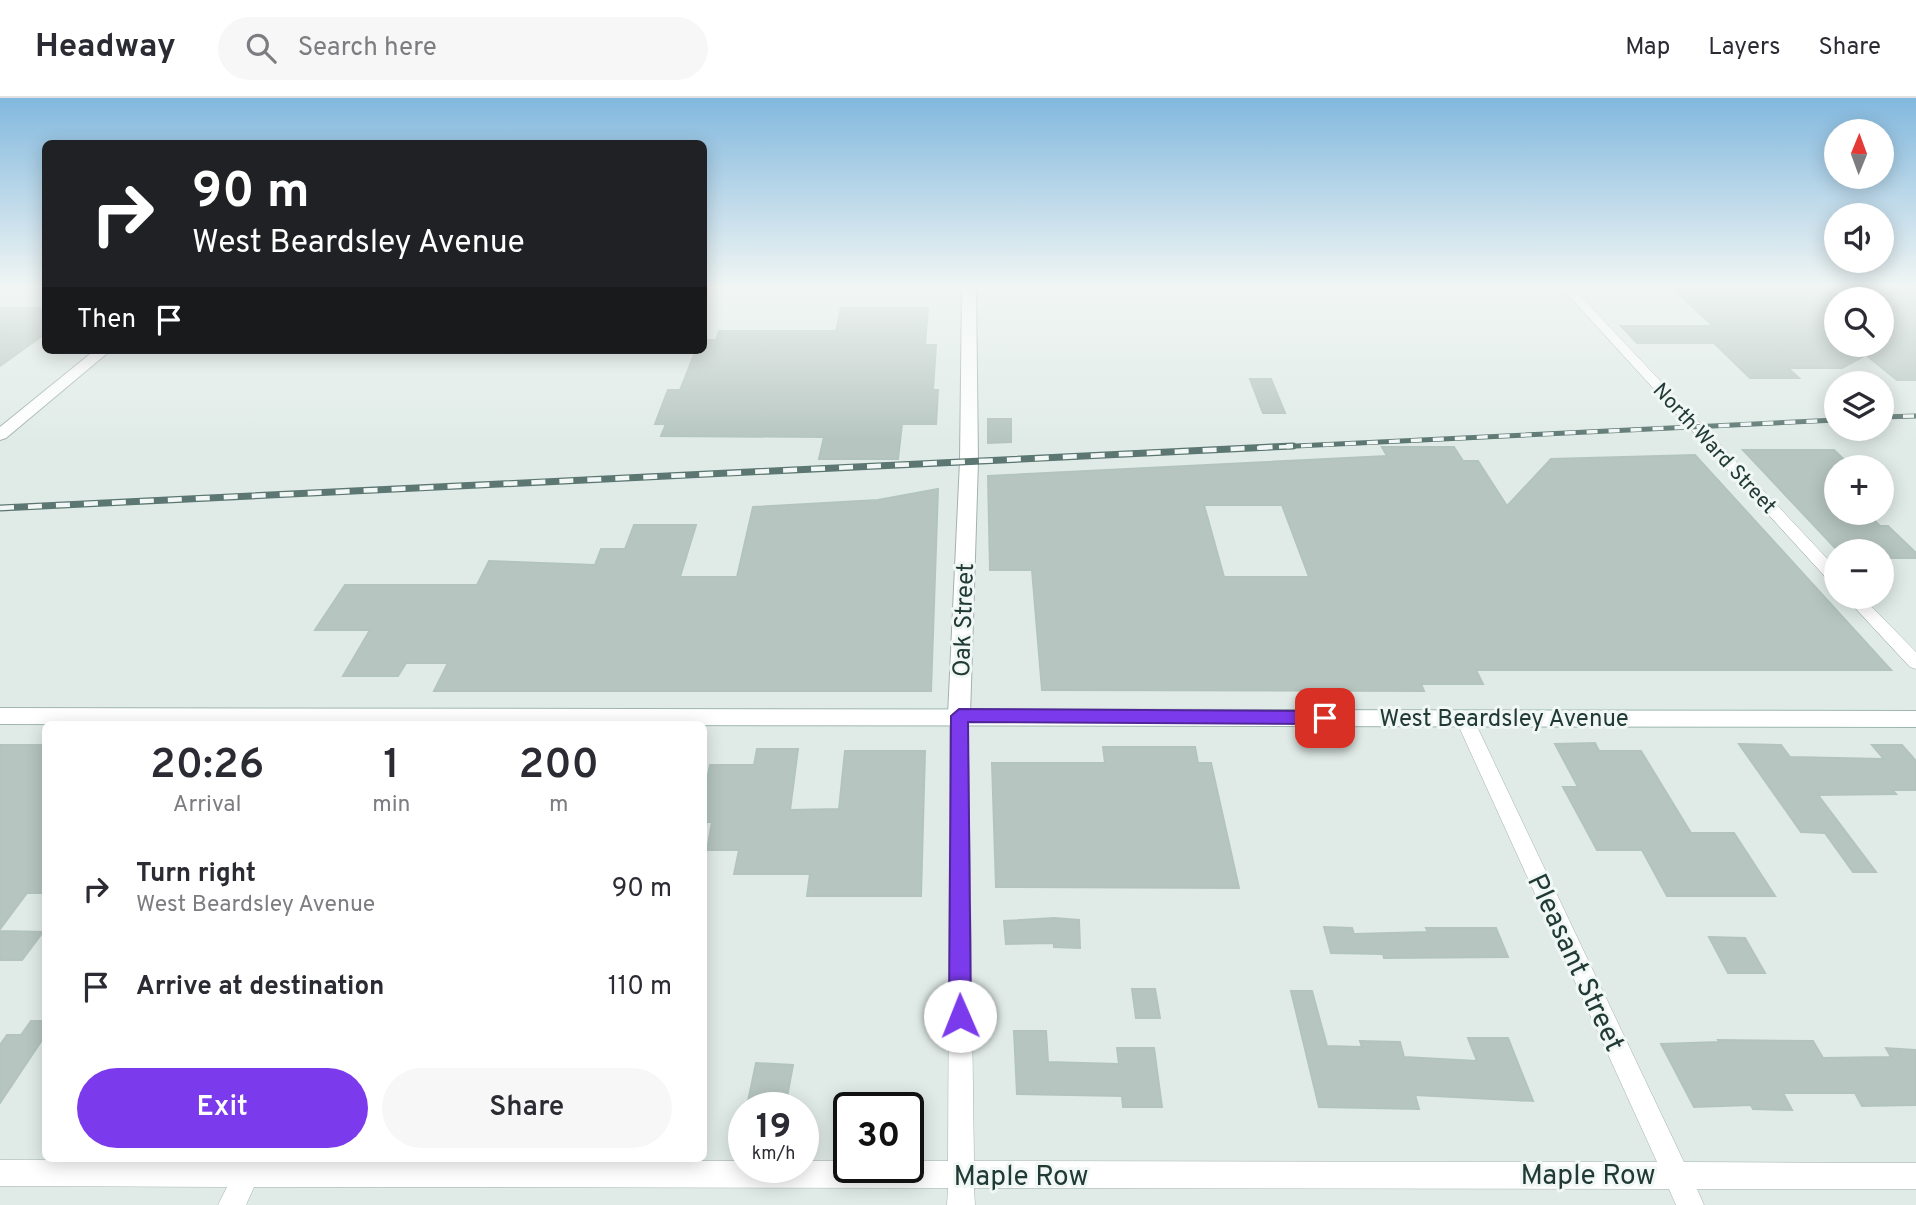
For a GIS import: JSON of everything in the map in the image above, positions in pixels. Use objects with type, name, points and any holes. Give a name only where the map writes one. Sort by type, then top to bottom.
[{"type":"main road","name":"Oak Street","points":[[959,716],[969,461],[969,339]]},
{"type":"main road","points":[[0,435],[99,354]]},
{"type":"main road","name":"West Beardsley Avenue","points":[[0,716],[459,720],[959,716],[1916,719]]},
{"type":"street","name":"North Ward Street","points":[[1614,339],[1824,565]]},
{"type":"street","points":[[1864,609],[1916,663]]},
{"type":"street","name":"Oak Street","points":[[959,716],[961,1205]]},
{"type":"street","name":"Pleasant Street","points":[[1464,718],[1690,1205]]},
{"type":"street","points":[[232,1205],[250,1166]]},
{"type":"street","name":"Maple Row","points":[[0,1173],[250,1166],[961,1175],[1916,1176]]},
{"type":"building","points":[[0,339],[38,339],[0,366]]},
{"type":"building","points":[[926,339],[925,345],[936,345],[933,390],[938,390],[936,424],[902,424],[898,459],[819,459],[824,437],[661,436],[666,424],[655,424],[668,390],[680,390],[694,354],[707,354],[707,340]]},
{"type":"building","points":[[1633,339],[1824,339],[1824,357],[1862,357],[1842,368],[1788,368],[1799,378],[1750,378],[1714,343],[1637,343]]},
{"type":"building","points":[[1894,339],[1916,339],[1916,380],[1897,380],[1894,371],[1886,371],[1868,357],[1894,357]]},
{"type":"building","points":[[1250,379],[1271,379],[1285,413],[1263,413]]},
{"type":"building","points":[[988,419],[1011,419],[1011,442],[988,443]]},
{"type":"building","points":[[1382,447],[1454,447],[1463,461],[1478,461],[1507,506],[1551,459],[1695,455],[1824,597],[1824,609],[1835,609],[1891,670],[1476,670],[1483,684],[1421,684],[1424,691],[1042,690],[1032,570],[990,570],[988,476],[1387,456]],"holes":[[[1204,505],[1282,505],[1309,577],[1224,577]]]},
{"type":"building","points":[[1743,450],[1834,450],[1839,455],[1824,455],[1824,525],[1888,526],[1916,553],[1916,558],[1894,558],[1894,539],[1827,539]]},
{"type":"building","points":[[938,489],[931,691],[434,691],[448,663],[406,663],[398,676],[343,676],[370,630],[315,630],[345,585],[477,585],[489,561],[595,565],[601,549],[625,549],[634,525],[696,525],[680,577],[737,577],[753,507],[878,500]]},
{"type":"building","points":[[1595,743],[1599,751],[1641,751],[1691,833],[1734,833],[1775,896],[1667,896],[1642,850],[1597,850],[1563,787],[1578,787],[1555,744]]},
{"type":"building","points":[[1739,744],[1781,745],[1790,757],[1884,759],[1872,745],[1902,745],[1916,761],[1916,790],[1892,790],[1896,794],[1818,795],[1876,872],[1853,872],[1825,833],[1801,832]]},
{"type":"building","points":[[0,745],[42,745],[42,893],[27,893],[0,929]]},
{"type":"building","points":[[1103,747],[1195,747],[1198,763],[1211,763],[1239,888],[996,887],[992,763],[1105,763]]},
{"type":"building","points":[[757,749],[798,749],[790,810],[839,809],[845,751],[925,751],[921,896],[807,896],[810,874],[734,874],[739,850],[707,850],[712,822],[707,822],[707,780],[710,765],[754,765]]},
{"type":"building","points":[[1054,918],[1079,920],[1080,948],[1054,947],[1054,943],[1006,944],[1004,921]]},
{"type":"building","points":[[1324,927],[1352,928],[1354,934],[1428,932],[1426,928],[1496,928],[1508,957],[1384,958],[1383,954],[1331,953]]},
{"type":"building","points":[[0,931],[42,932],[22,960],[0,960]]},
{"type":"building","points":[[1709,937],[1745,938],[1765,973],[1728,973]]},
{"type":"building","points":[[1132,989],[1155,989],[1160,1018],[1136,1018]]},
{"type":"building","points":[[1291,991],[1312,991],[1327,1046],[1362,1047],[1360,1041],[1400,1042],[1404,1057],[1477,1061],[1468,1038],[1508,1038],[1533,1101],[1415,1095],[1419,1109],[1319,1107]]},
{"type":"building","points":[[31,1021],[42,1021],[42,1040],[0,1103],[0,1045],[7,1035],[21,1035]]},
{"type":"building","points":[[1014,1031],[1046,1031],[1048,1062],[1119,1064],[1117,1048],[1154,1048],[1162,1107],[1123,1107],[1122,1096],[1017,1094]]},
{"type":"building","points":[[1718,1040],[1813,1041],[1823,1058],[1891,1057],[1886,1048],[1916,1050],[1916,1105],[1862,1106],[1855,1093],[1783,1093],[1792,1110],[1753,1109],[1751,1105],[1694,1107],[1661,1044],[1719,1042]]},
{"type":"building","points":[[756,1063],[793,1065],[788,1092],[750,1092]]},
{"type":"railway","points":[[1894,417],[1916,416]]},
{"type":"railway","points":[[1257,448],[1824,421]]},
{"type":"railway","points":[[0,508],[1293,446]]},
{"type":"route","points":[[960,1016],[959,716],[1325,718]]}]
